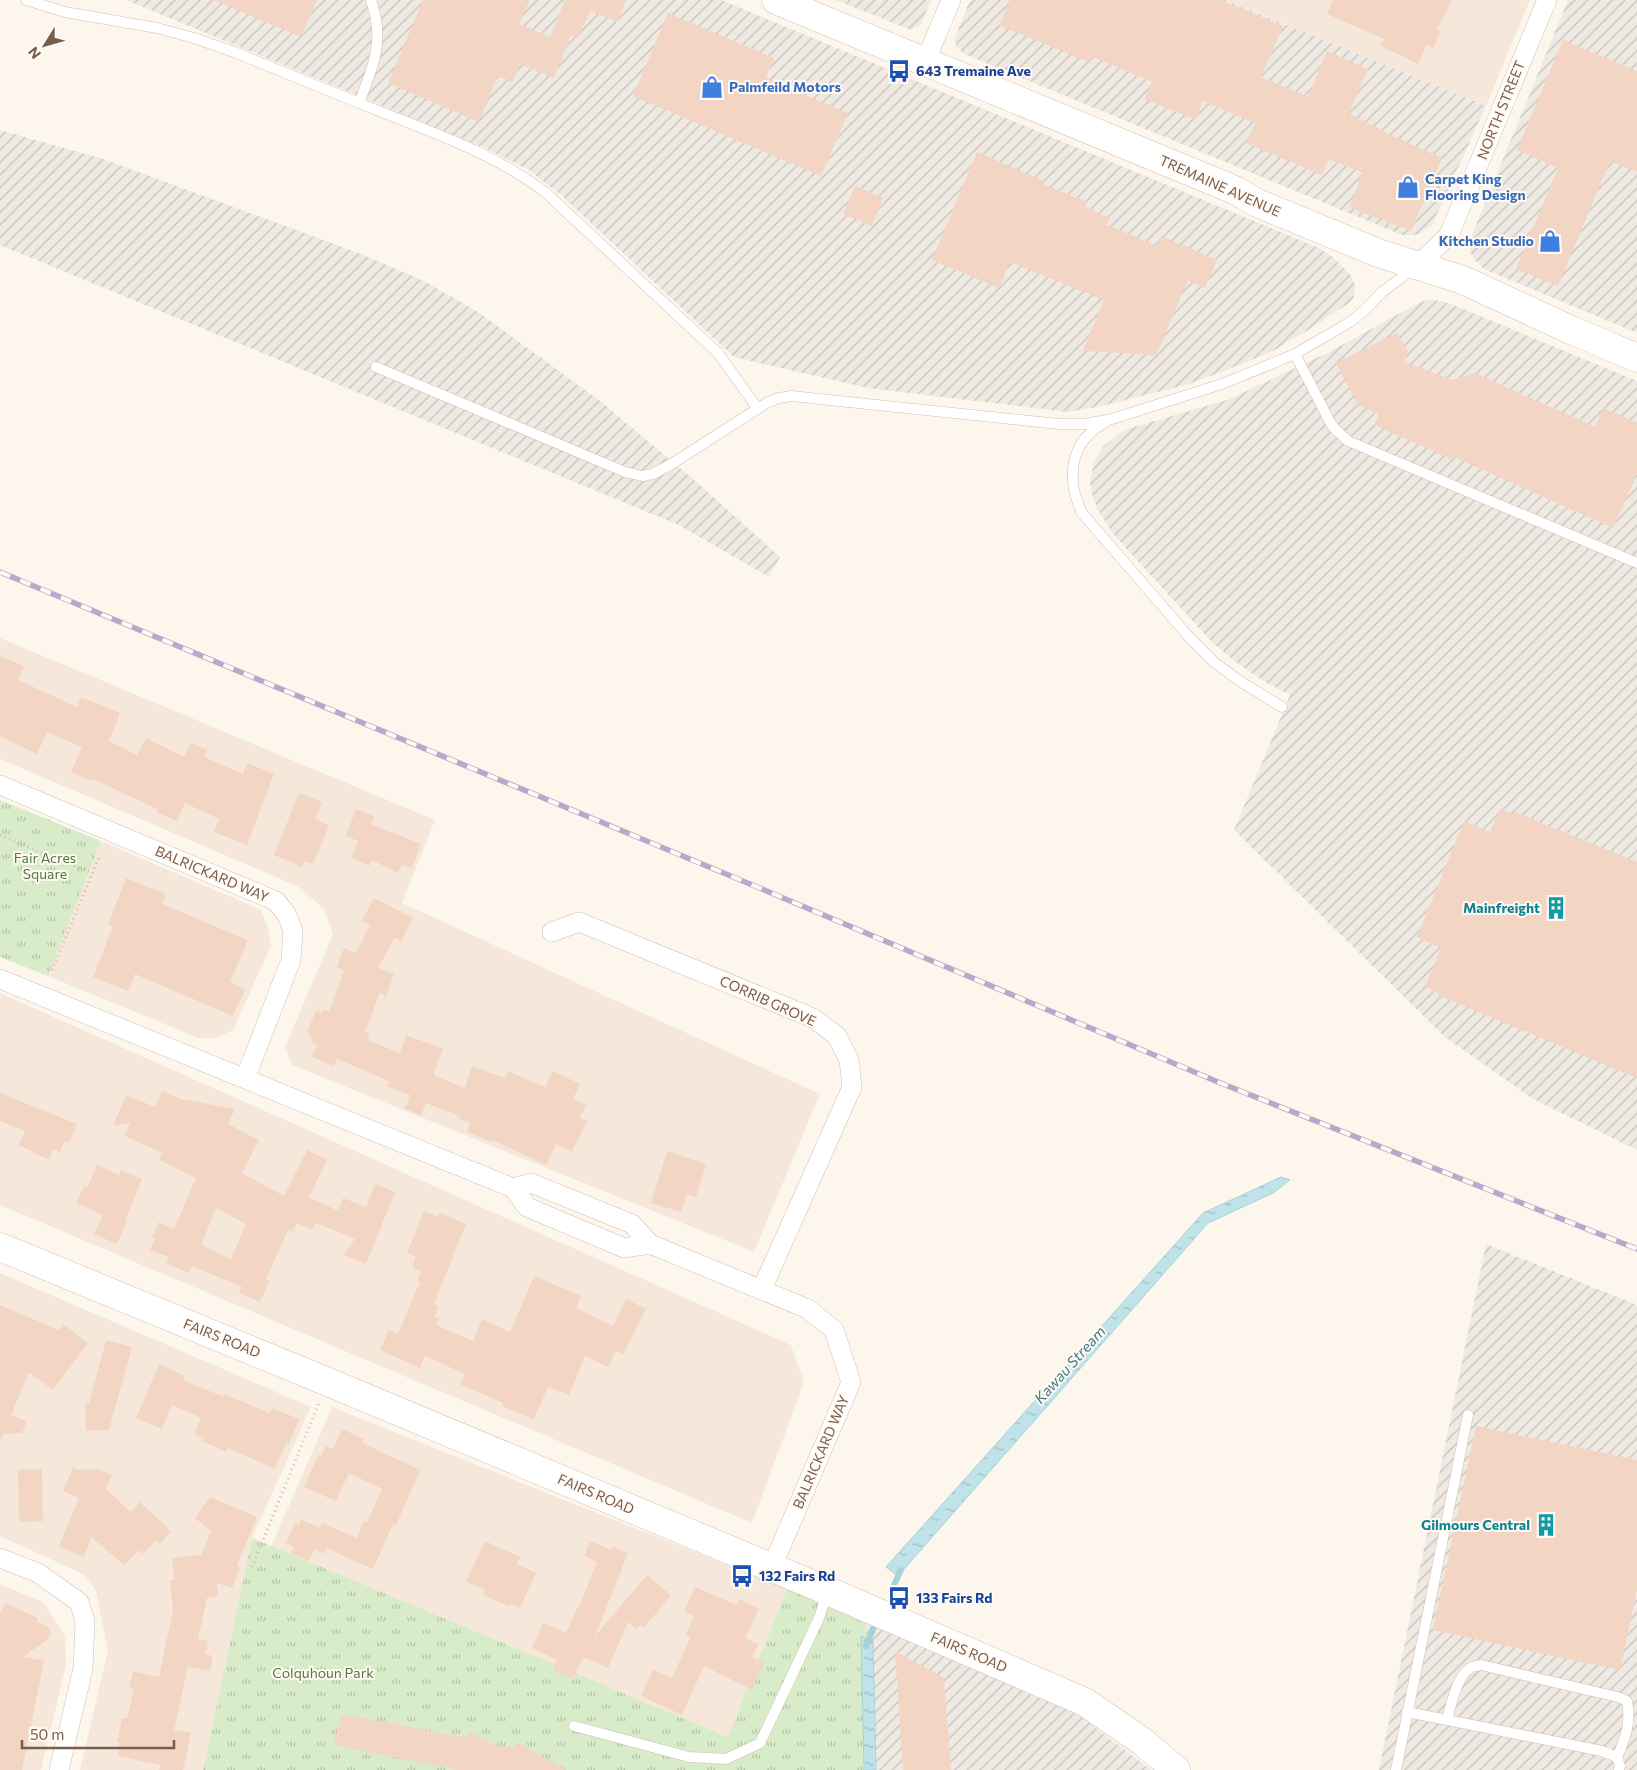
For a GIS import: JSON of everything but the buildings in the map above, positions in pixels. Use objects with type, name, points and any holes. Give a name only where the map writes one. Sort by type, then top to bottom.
[{"type":"street","name":"TREMAINE AVENUE","points":[[776,0],[1237,191],[1254,202],[1378,253],[1476,286],[1637,358]]},
{"type":"street","points":[[925,62],[951,0]]},
{"type":"street","name":"NORTH STREET","points":[[1418,265],[1449,235],[1547,0]]},
{"type":"street","name":"BALRICKARD WAY","points":[[0,785],[276,901],[286,915],[293,931],[291,960],[245,1079]]},
{"type":"street","name":"CORRIB GROVE","points":[[552,932],[579,922],[813,1018],[837,1036],[849,1060],[852,1087],[762,1289]]},
{"type":"street","name":"BALRICKARD WAY","points":[[0,979],[513,1188],[527,1207],[624,1248],[650,1244]]},
{"type":"street","name":"BALRICKARD WAY","points":[[513,1188],[531,1183],[632,1224],[650,1244],[808,1309],[834,1330],[852,1382],[772,1567]]},
{"type":"street","name":"FAIRS ROAD","points":[[0,1247],[772,1567],[1085,1702],[1143,1742],[1176,1770]]},
{"type":"street","points":[[0,1558],[38,1573],[79,1602],[85,1621],[83,1669],[59,1770]]},
{"type":"lane","points":[[26,0],[65,12],[157,28],[194,38],[234,52],[489,157],[531,181],[546,193],[718,353],[758,408]]},
{"type":"lane","points":[[359,103],[374,66],[377,49],[377,29],[371,0]]},
{"type":"lane","points":[[376,367],[607,464],[642,476],[653,474],[670,465],[758,408],[779,398],[791,396],[1059,424],[1084,424],[1112,419],[1222,384],[1295,354],[1350,322],[1365,310],[1382,292],[1418,265]]},
{"type":"lane","points":[[1295,354],[1330,422],[1348,441],[1637,563]]},
{"type":"lane","points":[[1112,419],[1090,433],[1077,451],[1072,474],[1073,487],[1076,501],[1082,513],[1189,637],[1214,662],[1238,680],[1282,707]]},
{"type":"lane","points":[[1396,1770],[1468,1415]]},
{"type":"lane","points":[[574,1726],[689,1757],[726,1759],[760,1744],[819,1618],[828,1591]]},
{"type":"lane","points":[[1447,1720],[1454,1692],[1463,1676],[1470,1667],[1481,1665],[1618,1697],[1627,1701],[1629,1713],[1627,1734],[1617,1757],[1620,1766],[1619,1770]]},
{"type":"lane","points":[[1407,1712],[1602,1751],[1617,1757]]},
{"type":"path","points":[[0,835],[92,874]]},
{"type":"path","points":[[52,970],[100,855]]},
{"type":"path","points":[[252,1567],[328,1382]]},
{"type":"shaded area","points":[[126,0],[721,0],[1319,248],[1334,258],[1352,277],[1355,285],[1354,297],[1349,303],[1310,329],[1273,351],[1229,369],[1189,384],[1102,406],[1068,412],[868,388],[734,357],[562,196],[529,170],[487,149]]},
{"type":"shaded area","points":[[836,0],[931,0],[922,22],[918,27],[911,30]]},
{"type":"shaded area","points":[[970,0],[1225,0],[1486,106],[1432,225],[1415,235],[1402,235],[964,54],[956,46],[955,38]]},
{"type":"shaded area","points":[[1225,0],[1530,0],[1486,106]]},
{"type":"shaded area","points":[[1568,0],[1637,0],[1637,333],[1484,269],[1473,258],[1470,251],[1469,246],[1472,235]]},
{"type":"shaded area","points":[[0,130],[103,159],[361,254],[424,281],[481,314],[600,401],[700,485],[780,557],[769,577],[679,525],[0,245]]},
{"type":"shaded area","points":[[1431,299],[1451,304],[1637,381],[1637,1150],[1533,1099],[1445,1037],[1234,830],[1290,695],[1265,682],[1237,663],[1213,643],[1113,534],[1097,508],[1093,497],[1090,483],[1093,465],[1103,447],[1118,434],[1127,429],[1230,399],[1331,351],[1421,302]]},
{"type":"shaded area","points":[[0,638],[435,820],[402,903],[820,1094],[754,1252],[292,1065],[285,1047],[333,934],[324,909],[297,886],[0,759]]},
{"type":"shaded area","points":[[101,841],[261,910],[268,927],[271,946],[233,1030],[215,1038],[198,1038],[48,976]]},
{"type":"shaded area","points":[[0,993],[791,1345],[804,1382],[752,1523],[0,1205]]},
{"type":"shaded area","points":[[1486,1244],[1637,1305],[1637,1770],[1379,1770]]},
{"type":"shaded area","points":[[0,1273],[311,1407],[252,1538],[203,1770],[80,1770],[108,1650],[96,1591],[83,1574],[0,1536]]},
{"type":"shaded area","points":[[332,1407],[787,1589],[728,1737],[271,1547]]},
{"type":"shaded area","points":[[0,1584],[43,1602],[65,1636],[66,1665],[41,1770],[0,1770]]},
{"type":"shaded area","points":[[865,1620],[1080,1716],[1151,1770],[869,1770]]},
{"type":"green space","name":"Fair Acres Square","points":[[0,800],[101,841],[48,976],[0,957]]},
{"type":"green space","name":"Colquhoun Park","points":[[252,1538],[728,1737],[787,1589],[865,1620],[869,1770],[203,1770]]},
{"type":"water","points":[[1281,1177],[1290,1180],[1273,1193],[1208,1223],[898,1576],[886,1567],[1203,1213]]},
{"type":"water","points":[[861,1636],[873,1640],[876,1770],[864,1770]]},
{"type":"waterway","name":"Kawau Stream","points":[[892,1589],[901,1570]]},
{"type":"waterway","name":"Kawau Stream","points":[[866,1646],[876,1622]]},
{"type":"railway","points":[[0,572],[762,889],[1218,1082],[1637,1249]]},
{"type":"place","name":"643 Tremaine Ave","points":[[899,71]]},
{"type":"place","name":"Palmfeild Motors","points":[[712,87]]},
{"type":"place","name":"Carpet King Flooring Design","points":[[1408,187]]},
{"type":"place","name":"Kitchen Studio","points":[[1550,241]]},
{"type":"place","name":"Mainfreight","points":[[1556,908]]},
{"type":"place","name":"Gilmours Central","points":[[1546,1525]]},
{"type":"place","name":"132 Fairs Rd","points":[[742,1576]]},
{"type":"place","name":"133 Fairs Rd","points":[[899,1598]]}]
